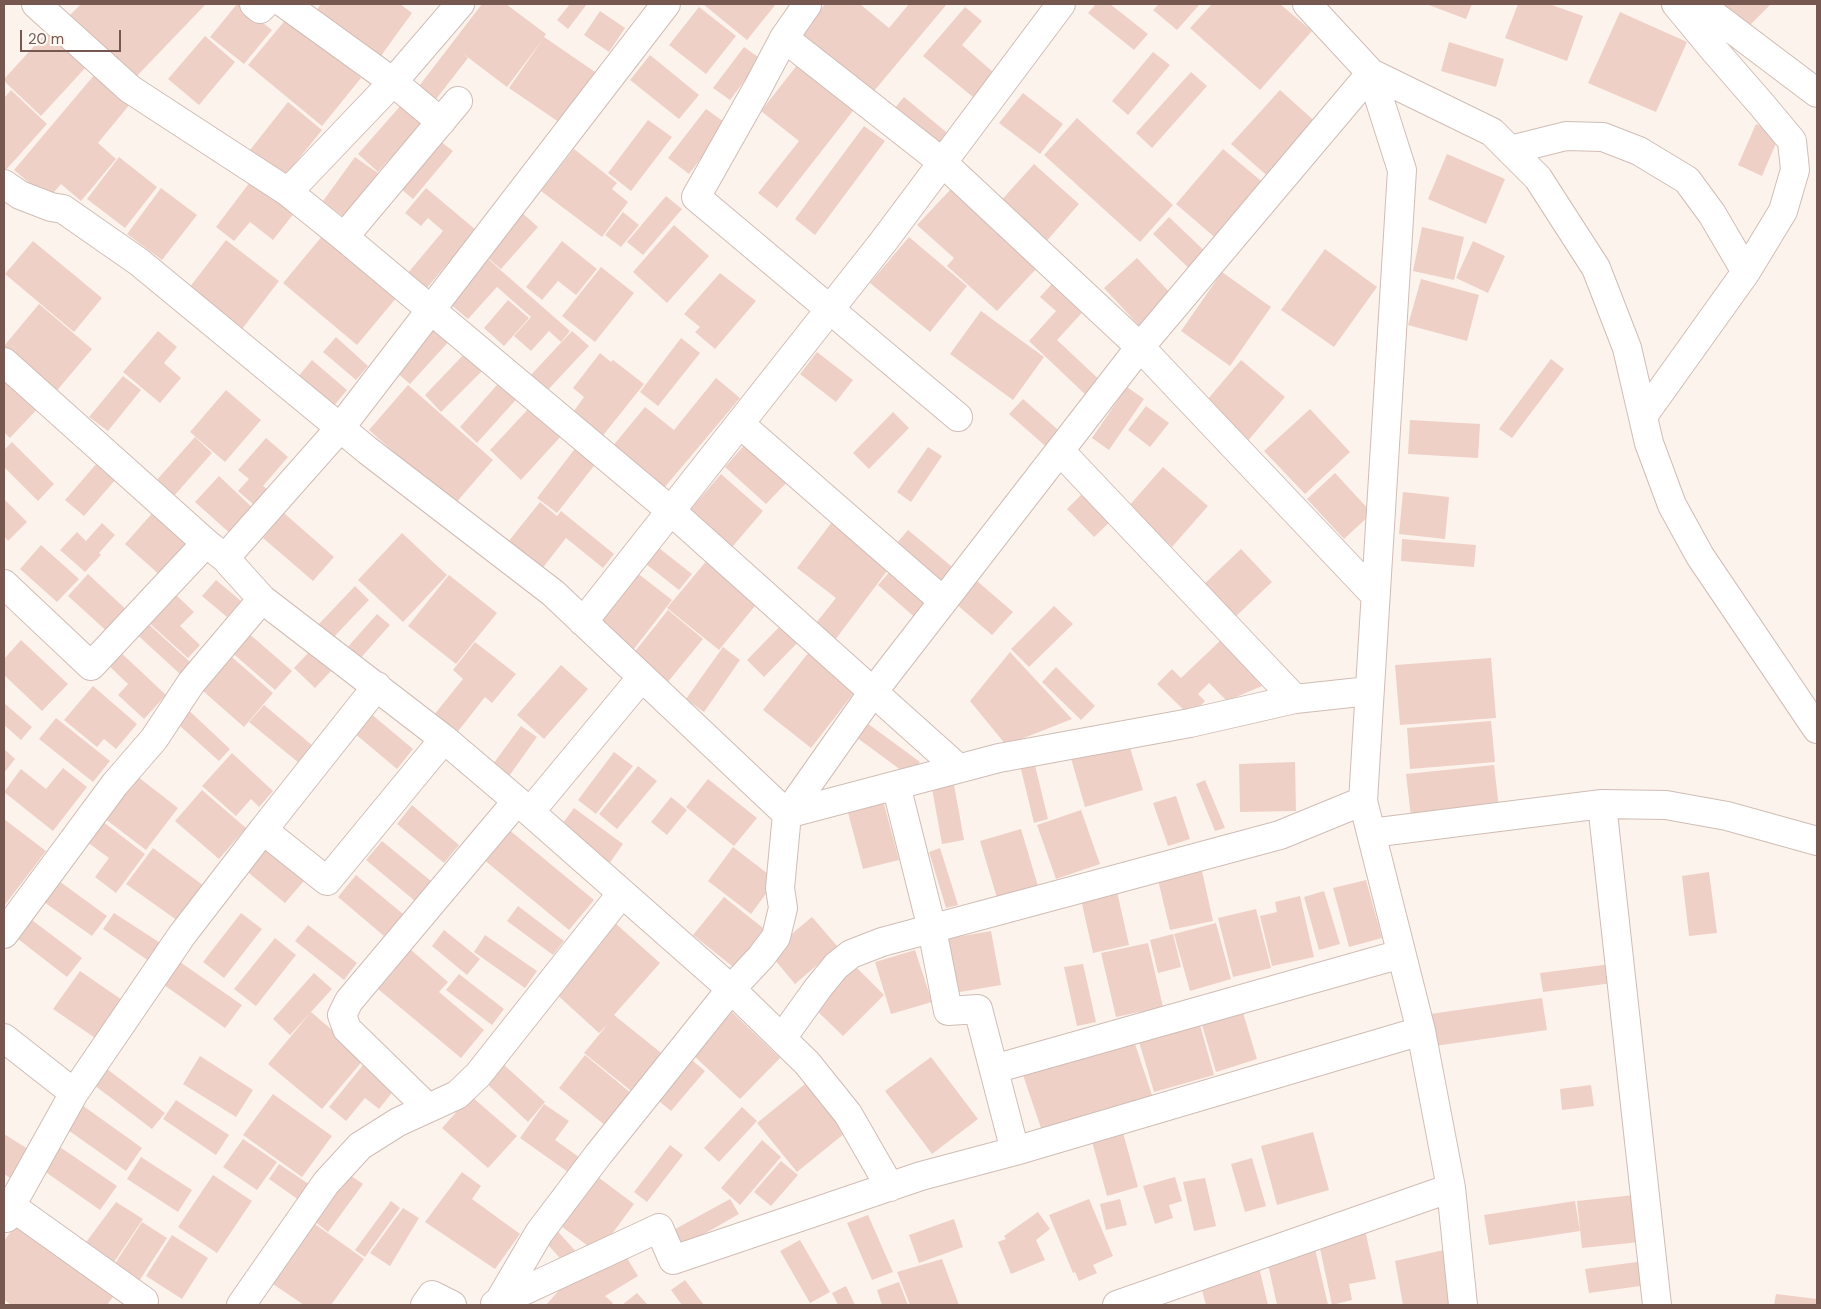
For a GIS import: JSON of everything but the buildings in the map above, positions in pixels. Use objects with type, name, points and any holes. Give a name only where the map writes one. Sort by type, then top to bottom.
[{"type":"street","points":[[36,4],[130,89],[288,192],[344,237],[671,511],[958,768]]},
{"type":"street","points":[[254,4],[260,9],[265,4]]},
{"type":"street","points":[[285,4],[393,82],[450,112],[344,237]]},
{"type":"street","points":[[288,192],[393,82],[460,4]]},
{"type":"street","points":[[4,584],[91,666],[216,551],[340,428],[429,309],[666,4]]},
{"type":"street","points":[[805,4],[784,38],[758,89],[696,197],[831,308],[958,417]]},
{"type":"street","points":[[583,622],[883,242],[1061,4]]},
{"type":"street","points":[[1307,4],[1371,73],[1492,132],[1538,178],[1596,268],[1627,348],[1649,443],[1672,505],[1700,556],[1817,730]]},
{"type":"street","points":[[1643,416],[1746,272],[1783,210],[1795,170],[1792,141],[1676,4]]},
{"type":"street","points":[[1699,4],[1817,93]]},
{"type":"street","points":[[784,38],[942,162],[1140,347],[1375,595]]},
{"type":"street","points":[[495,1304],[540,1233],[598,1155],[731,989],[761,958],[776,937],[783,908],[780,888],[787,814],[873,692],[1140,347],[1371,73]]},
{"type":"street","points":[[1371,73],[1402,170],[1362,801],[1421,1031],[1450,1188],[1463,1305]]},
{"type":"street","points":[[1510,150],[1566,136],[1603,137],[1638,151],[1687,180],[1712,214],[1746,272]]},
{"type":"street","points":[[4,184],[20,196],[51,207],[63,209],[139,262],[340,428],[553,593],[787,814]]},
{"type":"street","points":[[4,362],[216,551],[262,599],[444,739],[731,989],[807,1063],[848,1114],[890,1187]]},
{"type":"street","points":[[740,424],[943,601]]},
{"type":"street","points":[[1060,451],[1296,699]]},
{"type":"street","points":[[4,934],[115,784],[154,739],[191,683],[262,599]]},
{"type":"street","points":[[427,1108],[347,1029],[342,1016],[349,1001],[642,677]]},
{"type":"street","points":[[145,1304],[6,1216],[74,1093],[182,934],[377,686]]},
{"type":"street","points":[[787,814],[999,758],[1190,723],[1296,699],[1369,691]]},
{"type":"street","points":[[264,830],[326,881],[444,739]]},
{"type":"street","points":[[896,785],[932,929],[948,1011],[978,1009],[1015,1151]]},
{"type":"street","points":[[782,1038],[836,966],[851,954],[882,942],[1280,835],[1362,801]]},
{"type":"street","points":[[1370,833],[1602,804],[1666,805],[1728,816],[1817,841]]},
{"type":"street","points":[[1602,804],[1657,1305]]},
{"type":"street","points":[[242,1305],[326,1183],[360,1146],[398,1122],[457,1095],[478,1075],[622,893]]},
{"type":"street","points":[[994,1069],[1401,954]]},
{"type":"street","points":[[495,1304],[659,1228],[673,1260],[921,1176],[1015,1151],[1421,1031]]},
{"type":"street","points":[[4,1038],[74,1093]]},
{"type":"street","points":[[1117,1305],[1450,1188]]},
{"type":"street","points":[[425,1305],[432,1296],[452,1305]]}]
